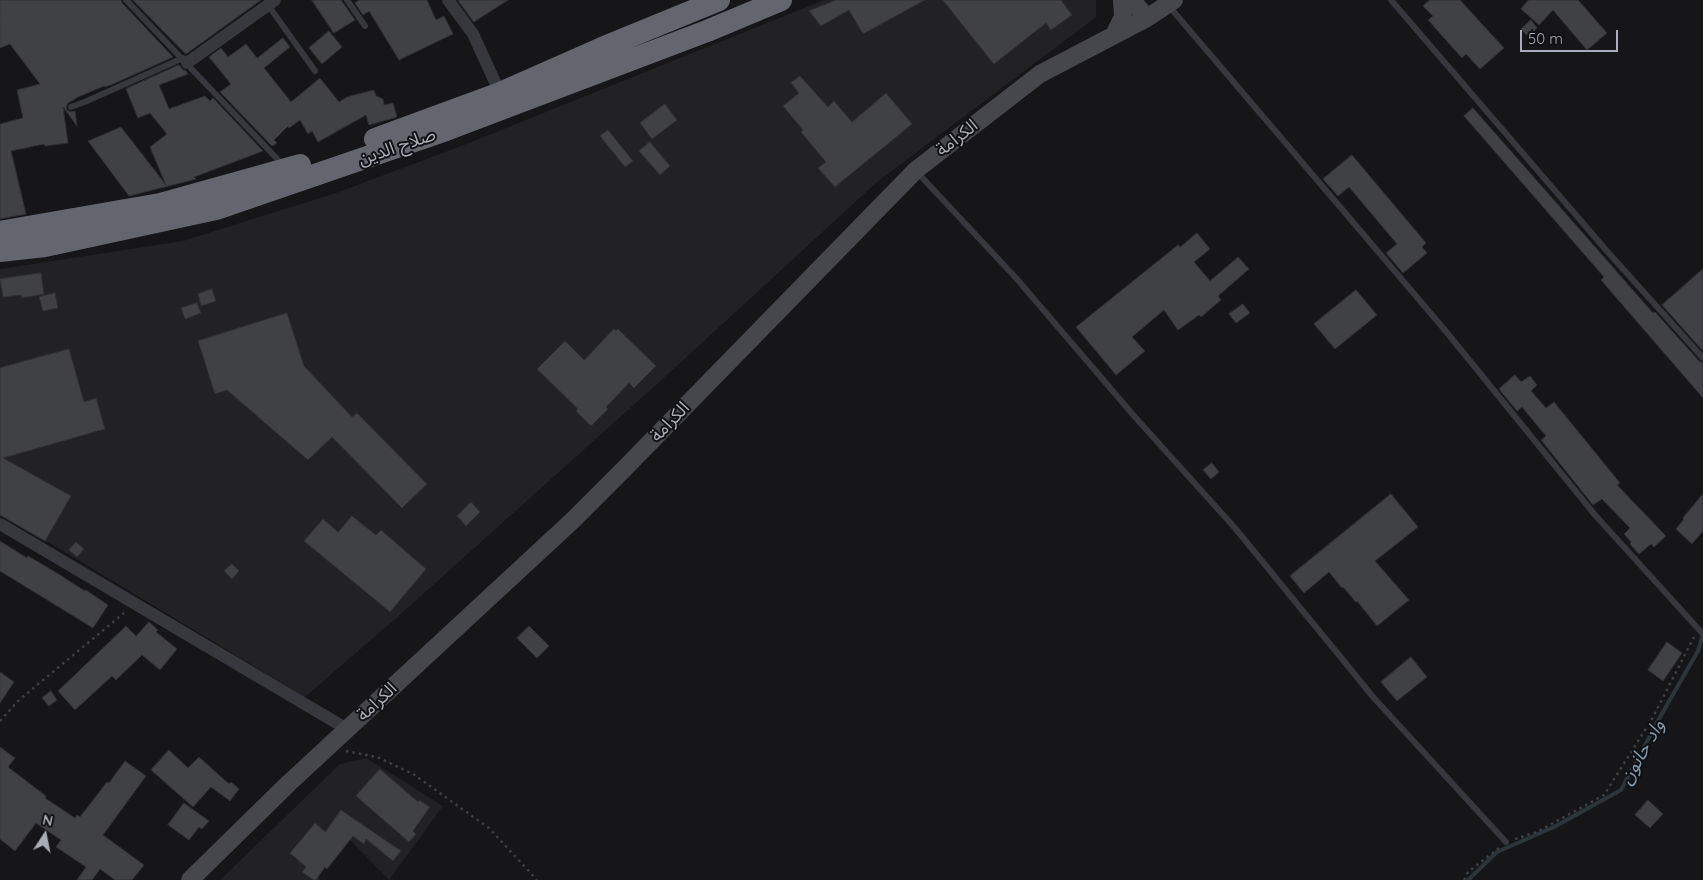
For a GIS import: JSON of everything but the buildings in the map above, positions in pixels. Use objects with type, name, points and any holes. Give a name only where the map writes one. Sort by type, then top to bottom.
[{"type":"highway","name":"صلاح الدين","points":[[0,232],[160,204],[288,170],[500,93],[602,48],[719,0]]},
{"type":"highway","name":"صلاح الدين","points":[[0,251],[45,246],[216,209],[446,130],[706,31],[781,0]]},
{"type":"main road","points":[[1114,35],[1122,17],[1122,0]]},
{"type":"main road","points":[[1132,0],[1146,18]]},
{"type":"main road","name":"الكرامة","points":[[190,880],[347,729],[579,514],[916,170],[1040,74],[1146,18],[1168,1]]},
{"type":"street","points":[[448,0],[472,34],[500,93]]},
{"type":"street","points":[[185,61],[271,2]]},
{"type":"street","points":[[0,524],[347,729]]},
{"type":"lane","points":[[126,0],[288,170]]},
{"type":"lane","points":[[347,0],[365,26]]},
{"type":"lane","points":[[1391,0],[1703,358]]},
{"type":"lane","points":[[1168,1],[1438,321],[1595,515],[1701,632]]},
{"type":"lane","points":[[271,2],[315,71]]},
{"type":"lane","points":[[71,107],[185,61]]},
{"type":"lane","points":[[916,170],[1016,278],[1135,417],[1235,528],[1374,698],[1506,842]]},
{"type":"path","points":[[0,721],[20,700],[135,604]]},
{"type":"path","points":[[1464,880],[1468,872],[1506,842],[1537,832],[1604,795],[1652,719],[1701,632]]},
{"type":"path","points":[[328,747],[377,757],[413,774],[489,828],[538,880]]},
{"type":"shaded area","points":[[824,0],[1096,0],[1096,17],[877,182],[667,375],[402,613],[305,697],[0,513],[0,269],[183,241],[336,193],[464,145]]},
{"type":"shaded area","points":[[366,758],[443,806],[389,880],[349,839],[315,875],[321,880],[220,880],[340,764]]},
{"type":"waterway","name":"واد حانون","points":[[1468,880],[1497,852],[1554,827],[1621,790],[1698,651],[1703,634]]}]
